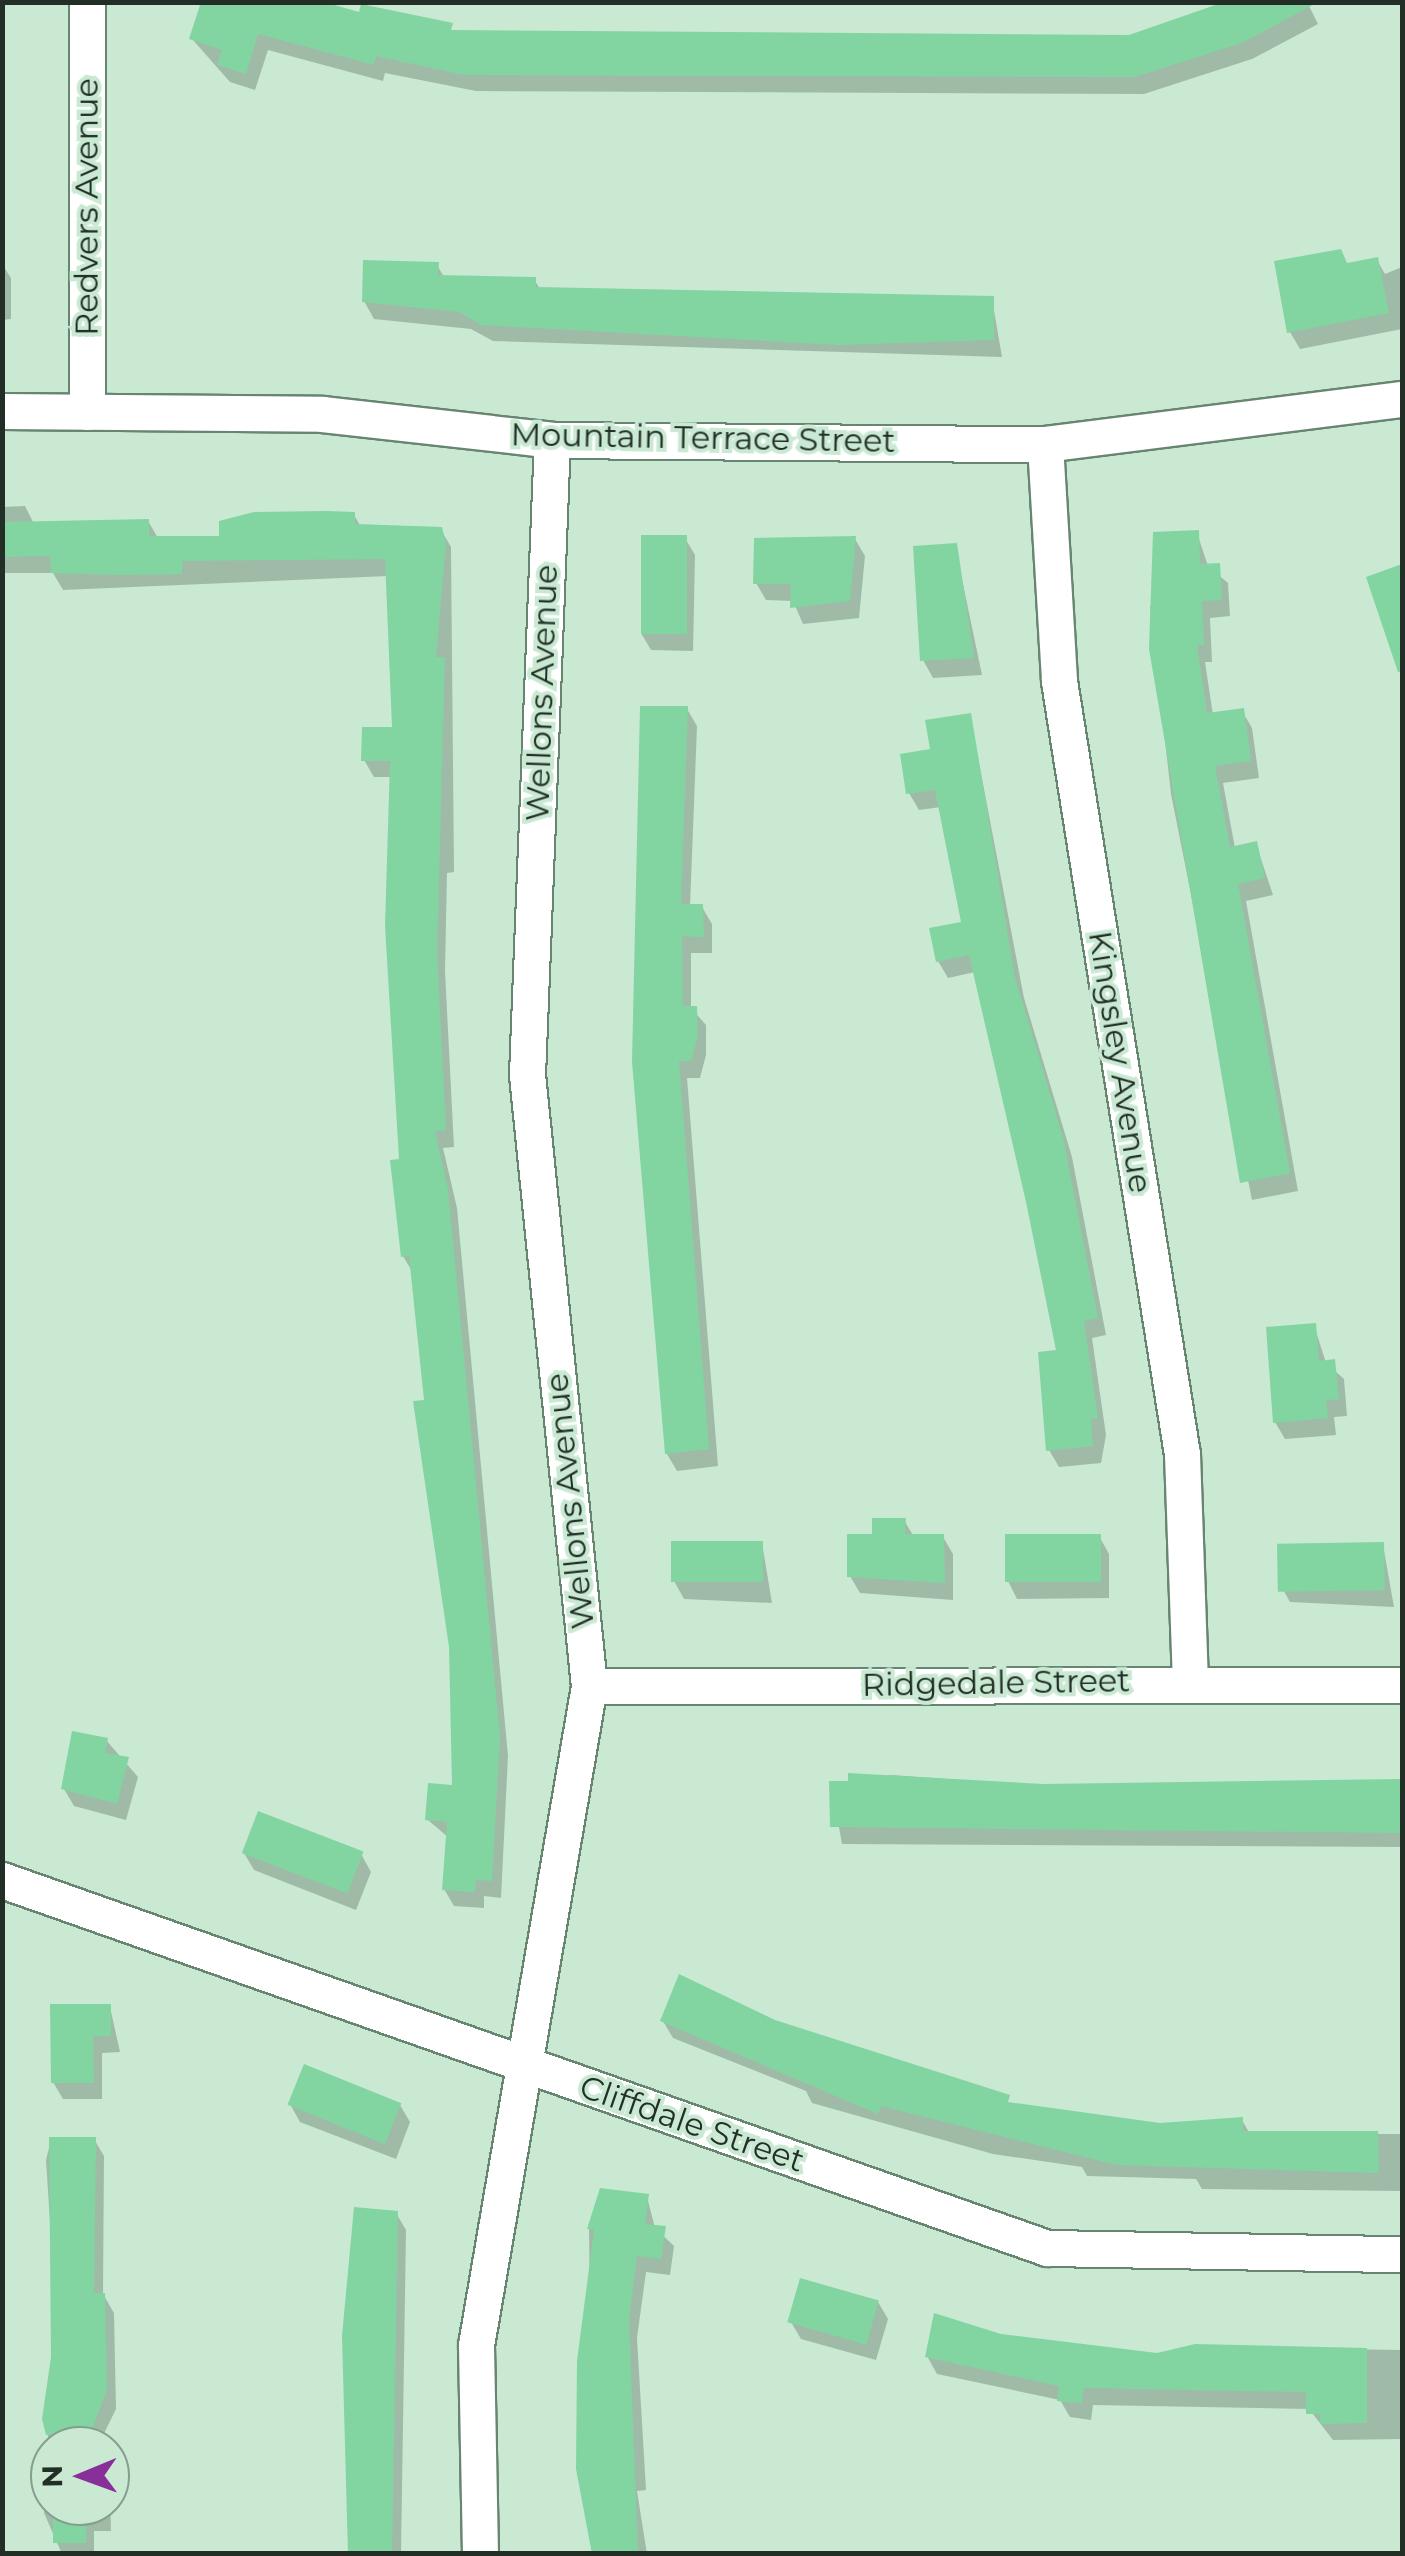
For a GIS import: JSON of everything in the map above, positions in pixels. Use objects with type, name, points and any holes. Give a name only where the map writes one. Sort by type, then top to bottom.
[{"type":"street","name":"Redvers Avenue","points":[[86,2],[88,412]]},
{"type":"street","name":"Mountain Terrace Street","points":[[2,411],[322,414],[552,440],[1046,444],[1402,400]]},
{"type":"street","name":"Wellons Avenue","points":[[480,2554],[476,2345],[530,2068],[589,1686],[527,1074],[552,440]]},
{"type":"street","name":"Kingsley Avenue","points":[[1046,444],[1059,681],[1182,1454],[1190,1681]]},
{"type":"street","name":"Ridgedale Street","points":[[589,1686],[1190,1681],[1402,1685]]},
{"type":"street","name":"Cliffdale Street","points":[[2,1880],[1047,2248],[1402,2254]]},
{"type":"building","points":[[201,2],[324,2],[359,12],[361,4],[453,23],[451,30],[1129,35],[1224,2],[1318,2],[1242,43],[1134,77],[464,75],[376,56],[374,65],[258,34],[246,74],[217,65],[222,50],[189,39]]},
{"type":"building","points":[[1341,249],[1347,263],[1378,257],[1389,313],[1287,333],[1274,261]]},
{"type":"building","points":[[363,260],[439,262],[438,275],[536,277],[536,287],[994,296],[994,340],[838,345],[481,325],[459,312],[362,302]]},
{"type":"building","points":[[254,512],[355,512],[355,524],[442,527],[446,544],[436,657],[445,657],[437,952],[446,1130],[435,1131],[448,1189],[500,1737],[492,1881],[476,1880],[475,1892],[442,1890],[447,1822],[425,1820],[428,1783],[452,1785],[449,1647],[413,1401],[424,1400],[409,1256],[401,1257],[390,1160],[399,1159],[385,926],[390,761],[361,761],[362,727],[392,727],[385,559],[182,561],[182,574],[119,575],[51,573],[50,556],[2,557],[2,522],[149,519],[149,536],[219,536],[219,521]]},
{"type":"building","points":[[1199,530],[1200,564],[1220,563],[1222,600],[1202,601],[1204,645],[1197,645],[1207,713],[1244,708],[1251,761],[1215,766],[1230,847],[1257,841],[1265,878],[1238,884],[1290,1173],[1240,1183],[1149,649],[1153,532]]},
{"type":"building","points":[[641,535],[687,535],[687,634],[641,634]]},
{"type":"building","points":[[856,536],[850,601],[790,608],[791,584],[753,584],[754,538]]},
{"type":"building","points":[[957,543],[974,658],[920,661],[913,546]]},
{"type":"building","points":[[1402,564],[1402,671],[1398,672],[1366,577]]},
{"type":"building","points":[[640,706],[688,706],[681,904],[703,904],[704,937],[682,936],[683,1006],[697,1006],[698,1036],[691,1061],[679,1061],[709,1449],[665,1454],[632,1062]]},
{"type":"building","points":[[971,713],[1015,978],[1063,1137],[1098,1318],[1084,1321],[1098,1418],[1091,1419],[1093,1446],[1046,1451],[1038,1352],[1056,1350],[1026,1202],[969,955],[936,962],[929,928],[961,922],[935,790],[906,794],[900,754],[930,749],[925,720]]},
{"type":"building","points":[[1316,1323],[1319,1361],[1335,1359],[1339,1399],[1326,1400],[1328,1418],[1273,1423],[1266,1327]]},
{"type":"building","points":[[872,1518],[906,1518],[905,1534],[944,1534],[945,1583],[847,1577],[847,1534],[872,1534]]},
{"type":"building","points":[[1005,1534],[1101,1534],[1101,1582],[1005,1582]]},
{"type":"building","points":[[671,1541],[763,1541],[763,1582],[671,1582]]},
{"type":"building","points":[[1384,1542],[1385,1590],[1278,1592],[1277,1544]]},
{"type":"building","points":[[72,1731],[108,1738],[105,1753],[129,1757],[117,1804],[61,1789]]},
{"type":"building","points":[[848,1773],[1043,1784],[1402,1779],[1402,1833],[830,1827],[829,1781],[848,1781]]},
{"type":"building","points":[[258,1811],[363,1851],[347,1894],[242,1853]]},
{"type":"building","points":[[679,1974],[775,2020],[1010,2095],[1008,2102],[1160,2123],[1243,2117],[1243,2131],[1378,2131],[1379,2173],[1117,2165],[881,2106],[878,2114],[660,2021]]},
{"type":"building","points":[[50,2004],[111,2004],[111,2036],[93,2036],[94,2083],[51,2083]]},
{"type":"building","points":[[304,2064],[401,2103],[385,2144],[288,2105]]},
{"type":"building","points":[[49,2137],[96,2137],[94,2293],[105,2293],[107,2390],[93,2426],[44,2426],[51,2357]]},
{"type":"building","points":[[600,2188],[649,2194],[645,2224],[666,2226],[661,2259],[637,2256],[629,2319],[638,2554],[592,2554],[576,2469],[577,2361],[594,2230],[587,2229]]},
{"type":"building","points":[[354,2207],[398,2211],[392,2554],[348,2554],[342,2336]]},
{"type":"building","points":[[800,2278],[879,2301],[866,2345],[787,2322]]},
{"type":"building","points":[[934,2313],[1001,2334],[1157,2353],[1195,2344],[1367,2348],[1367,2423],[1320,2424],[1320,2414],[1306,2414],[1306,2392],[1084,2388],[1082,2403],[1057,2401],[1059,2386],[925,2357]]},
{"type":"building","points":[[53,2526],[86,2526],[86,2543],[53,2543]]}]
